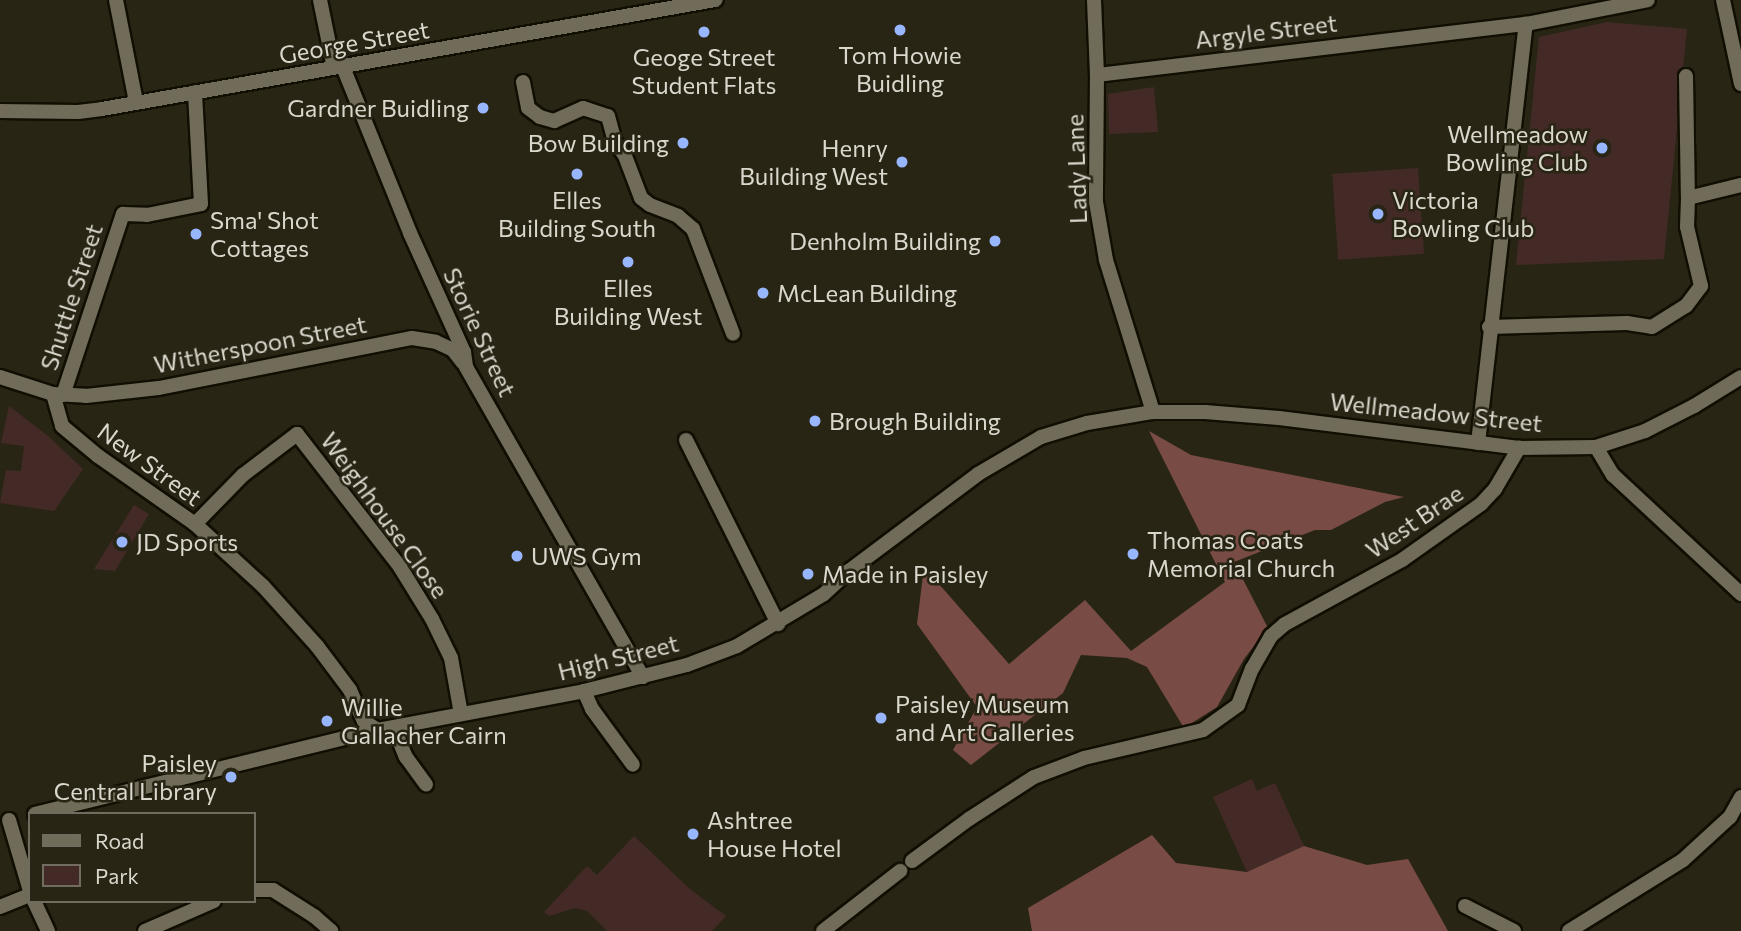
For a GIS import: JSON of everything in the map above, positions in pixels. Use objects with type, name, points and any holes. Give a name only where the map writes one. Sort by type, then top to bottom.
[{"type":"street","points":[[116,0],[136,102]]},
{"type":"street","name":"Storie Street","points":[[320,0],[339,67],[464,352],[466,367],[643,677]]},
{"type":"street","name":"George Street","points":[[0,111],[78,112],[339,67],[686,2],[715,0]]},
{"type":"street","name":"Lady Lane","points":[[1094,0],[1097,75],[1096,201],[1106,260],[1153,412]]},
{"type":"street","name":"Argyle Street","points":[[1097,75],[1526,24],[1648,0]]},
{"type":"street","points":[[1723,0],[1741,84]]},
{"type":"street","points":[[1478,443],[1489,327],[1526,24]]},
{"type":"street","points":[[1489,327],[1627,323],[1651,327],[1686,306],[1701,286],[1686,227],[1686,76]]},
{"type":"street","points":[[523,82],[528,108],[540,117],[554,121],[583,108],[608,116],[615,142],[625,156],[641,198],[650,205],[678,216],[693,229],[733,334]]},
{"type":"street","name":"Shuttle Street","points":[[58,394],[123,214],[148,215],[201,204],[195,92]]},
{"type":"street","points":[[1688,198],[1741,185]]},
{"type":"street","name":"Witherspoon Street","points":[[58,394],[86,396],[159,388],[412,338],[436,342],[453,350],[466,367]]},
{"type":"street","points":[[0,377],[58,394]]},
{"type":"street","name":"Wellmeadow Street","points":[[1153,412],[1205,412],[1279,418],[1519,448],[1597,447],[1644,430],[1695,406],[1741,377]]},
{"type":"street","name":"New Street","points":[[58,394],[62,426],[98,456],[195,524],[263,586],[317,646],[350,690],[364,721],[378,730]]},
{"type":"street","name":"High Street","points":[[40,812],[378,730],[584,691],[643,677],[725,651],[778,624],[824,594],[849,571],[978,474],[1041,438],[1087,423],[1153,412]]},
{"type":"street","name":"Weighhouse Close","points":[[195,524],[243,475],[297,434],[393,557],[432,619],[451,658],[461,714]]},
{"type":"street","points":[[686,440],[778,624]]},
{"type":"street","points":[[1597,447],[1613,475],[1741,594]]},
{"type":"street","name":"West Brae","points":[[912,861],[1034,777],[1084,758],[1203,730],[1238,705],[1252,669],[1271,636],[1285,624],[1402,560],[1471,512],[1495,489],[1519,448]]},
{"type":"street","points":[[584,691],[592,709],[633,765]]},
{"type":"street","points":[[394,728],[405,757],[426,785]]},
{"type":"street","points":[[1569,931],[1683,860],[1730,817],[1741,797]]},
{"type":"street","name":"High Street","points":[[5,821],[28,815]]},
{"type":"street","points":[[5,821],[28,887]]},
{"type":"street","points":[[823,931],[900,871]]},
{"type":"street","points":[[256,890],[273,890],[314,916],[331,931]]},
{"type":"street","points":[[0,907],[28,894]]},
{"type":"street","points":[[35,903],[48,931]]},
{"type":"street","points":[[145,931],[209,903]]},
{"type":"street","points":[[1465,906],[1514,931]]},
{"type":"green space","name":"Wellmeadow Bowling Club","points":[[1607,22],[1687,29],[1664,259],[1516,265],[1539,37]]},
{"type":"green space","points":[[1154,87],[1158,132],[1109,134],[1108,94]]},
{"type":"green space","name":"Victoria Bowling Club","points":[[1418,168],[1424,254],[1338,260],[1332,174]]},
{"type":"green space","points":[[9,406],[48,436],[83,469],[54,511],[0,503],[6,470],[21,471],[24,446],[1,443]]},
{"type":"green space","name":"JD Sports","points":[[134,505],[149,514],[115,571],[94,569]]},
{"type":"green space","points":[[1252,779],[1257,791],[1275,783],[1304,846],[1247,872],[1213,797]]},
{"type":"green space","points":[[634,836],[691,890],[726,916],[712,931],[607,931],[587,911],[575,908],[549,916],[544,912],[587,866],[597,875]]},
{"type":"shaded area","points":[[1149,431],[1191,455],[1404,497],[1385,502],[1331,530],[1315,530],[1234,562],[1268,628],[1244,659],[1217,707],[1184,728],[1147,667],[1127,658],[1081,655],[1063,693],[971,765],[953,750],[977,707],[917,624],[924,567],[1009,664],[1085,600],[1131,651],[1225,582]]},
{"type":"shaded area","points":[[1152,835],[1176,863],[1247,872],[1304,846],[1367,865],[1408,859],[1448,931],[1032,931],[1028,908]]},
{"type":"place","name":"Tom Howie Buidling","points":[[900,30]]},
{"type":"place","name":"Geoge Street Student Flats","points":[[704,32]]},
{"type":"place","name":"Gardner Buidling","points":[[483,108]]},
{"type":"place","name":"Bow Building","points":[[683,143]]},
{"type":"place","name":"Wellmeadow Bowling Club","points":[[1602,148]]},
{"type":"place","name":"Henry Building West","points":[[902,162]]},
{"type":"place","name":"Elles Building South","points":[[577,174]]},
{"type":"place","name":"Victoria Bowling Club","points":[[1378,214]]},
{"type":"place","name":"Sma' Shot Cottages","points":[[196,234]]},
{"type":"place","name":"Denholm Building","points":[[995,241]]},
{"type":"place","name":"Elles Building West","points":[[628,262]]},
{"type":"place","name":"McLean Building","points":[[763,293]]},
{"type":"place","name":"Brough Building","points":[[815,421]]},
{"type":"place","name":"JD Sports","points":[[122,542]]},
{"type":"place","name":"Thomas Coats Memorial Church","points":[[1133,554]]},
{"type":"place","name":"UWS Gym","points":[[517,556]]},
{"type":"place","name":"Made in Paisley","points":[[808,574]]},
{"type":"place","name":"Paisley Museum and Art Galleries","points":[[881,718]]},
{"type":"place","name":"Willie Gallacher Cairn","points":[[327,721]]},
{"type":"place","name":"Paisley Central Library","points":[[231,777]]},
{"type":"place","name":"Ashtree House Hotel","points":[[693,834]]}]
